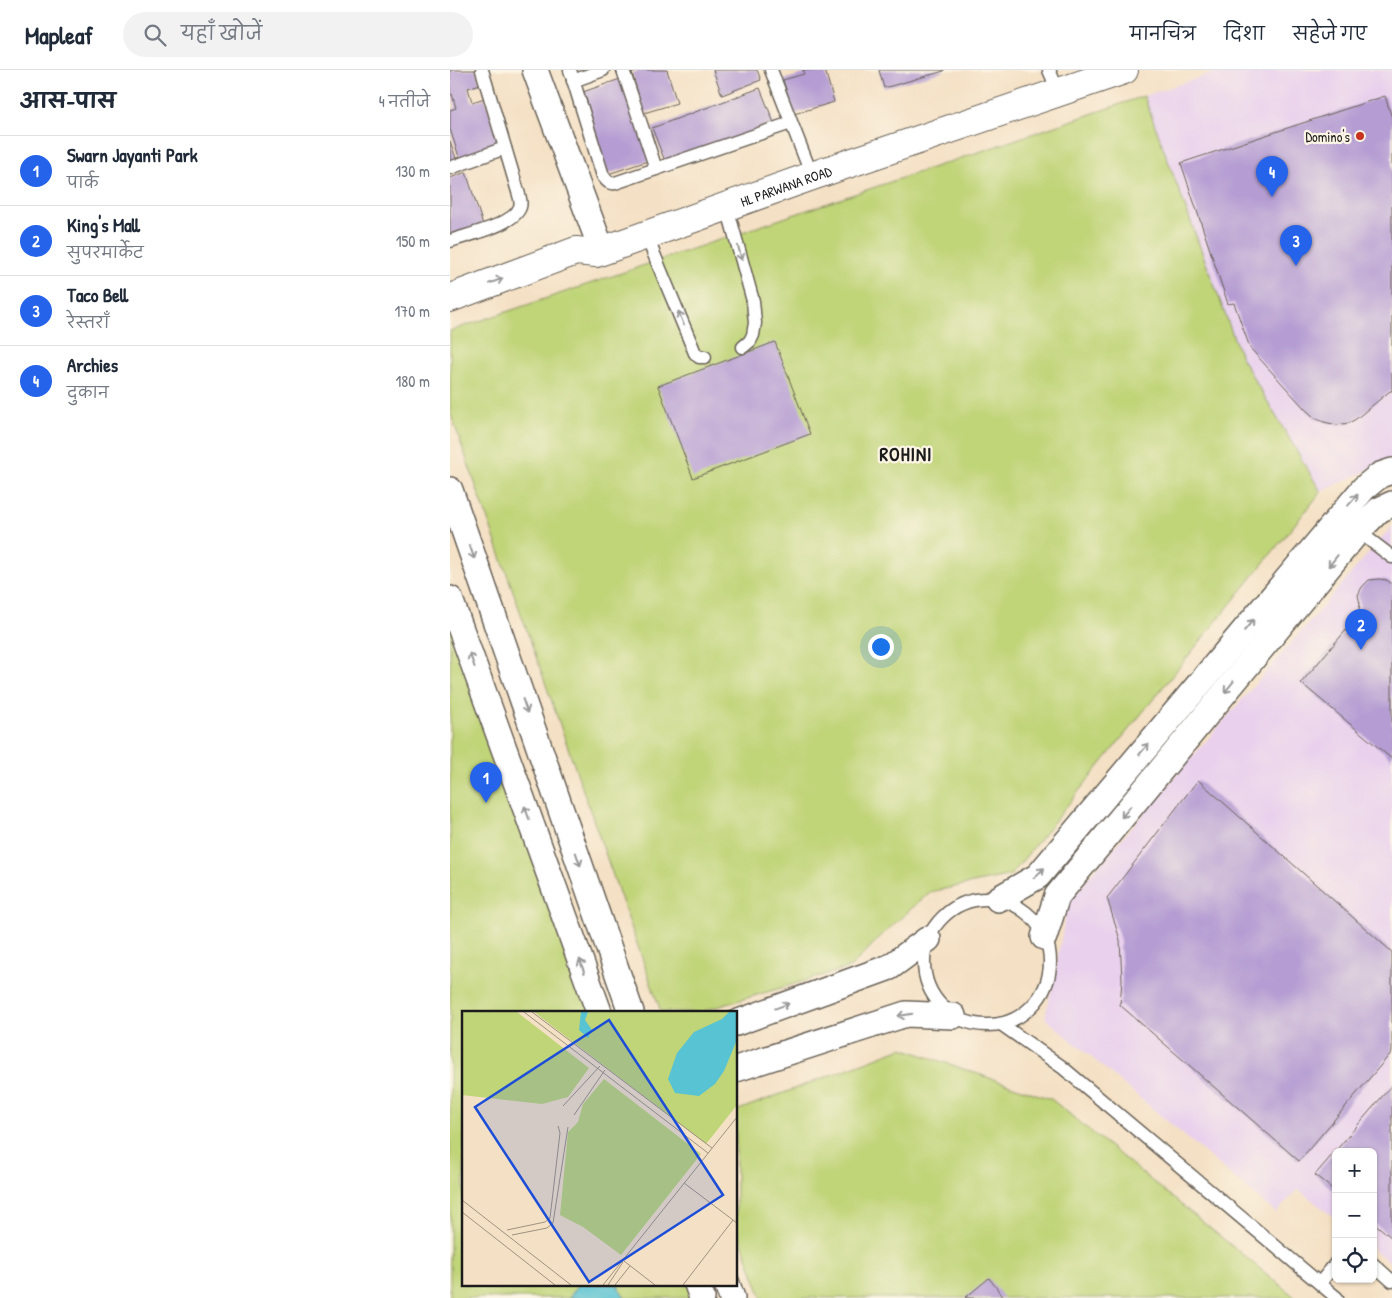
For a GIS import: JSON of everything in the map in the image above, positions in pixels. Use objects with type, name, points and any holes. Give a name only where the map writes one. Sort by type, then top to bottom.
[{"type":"street","points":[[450,317],[582,269],[599,252],[535,70]]},
{"type":"street","name":"HL PARWANA ROAD","points":[[450,298],[576,251],[599,252],[727,207],[1054,82],[1124,70]]},
{"type":"street","points":[[998,899],[1038,876],[1364,488],[1380,475],[1392,470]]},
{"type":"street","points":[[450,490],[631,1011]]},
{"type":"street","points":[[1044,937],[1057,896],[1358,531],[1379,510],[1392,504]]},
{"type":"street","points":[[450,599],[599,1011]]},
{"type":"street","points":[[738,1021],[890,967],[928,939]]},
{"type":"street","points":[[738,1068],[906,1014],[953,1016]]},
{"type":"street","points":[[698,1286],[702,1298]]},
{"type":"street","points":[[728,1286],[732,1298]]},
{"type":"lane","points":[[450,241],[505,223],[514,216],[520,206],[520,195],[482,70]]},
{"type":"lane","points":[[603,70],[571,75],[603,176],[611,184],[792,123]]},
{"type":"lane","points":[[623,70],[656,169]]},
{"type":"lane","points":[[771,70],[812,176]]},
{"type":"lane","points":[[450,168],[505,148]]},
{"type":"lane","points":[[727,207],[753,301],[755,323],[753,335],[750,341],[743,347]]},
{"type":"lane","points":[[646,235],[695,353],[699,357],[705,357]]},
{"type":"lane","points":[[1358,531],[1392,557]]},
{"type":"lane","points":[[998,899],[1022,908],[1040,927],[1050,949],[1050,975],[1041,997],[1023,1015],[1001,1024],[976,1025],[953,1016],[934,998],[925,977],[924,950],[932,928],[948,911],[973,900],[998,899]]},
{"type":"lane","points":[[1001,1024],[1062,1067],[1338,1298]]},
{"type":"lane","points":[[1320,1283],[1332,1268]]},
{"type":"lane","points":[[1377,1268],[1392,1281]]},
{"type":"shaded area","points":[[1222,70],[1392,70],[1392,459],[1321,492],[1241,357],[1144,96]]},
{"type":"shaded area","points":[[1392,526],[1392,1264],[1377,1252],[1377,1148],[1332,1148],[1332,1216],[1298,1189],[1276,1213],[1045,1018],[1068,901]]},
{"type":"green space","points":[[1144,96],[1241,357],[1321,492],[1011,875],[930,892],[882,935],[851,967],[703,1011],[661,1011],[450,412],[450,331]]},
{"type":"green space","points":[[450,595],[595,1011],[462,1011],[462,1286],[691,1286],[695,1298],[450,1298]]},
{"type":"green space","points":[[902,1048],[1051,1099],[1296,1298],[762,1298],[738,1232],[738,1110]]},
{"type":"water","points":[[578,1286],[618,1286],[625,1298],[569,1298]]},
{"type":"building","points":[[450,70],[476,70],[480,84],[468,88],[472,102],[485,98],[501,147],[460,160],[450,129],[450,110],[456,108],[452,94],[450,95]]},
{"type":"building","points":[[641,70],[667,70],[677,103],[644,113],[632,73]]},
{"type":"building","points":[[713,70],[757,70],[761,80],[722,95]]},
{"type":"building","points":[[803,70],[825,70],[834,102],[794,114],[783,80],[804,74]]},
{"type":"building","points":[[879,70],[944,70],[944,71],[884,88]]},
{"type":"building","points":[[623,78],[651,160],[608,174],[580,93]]},
{"type":"building","points":[[760,88],[774,123],[666,164],[652,128]]},
{"type":"building","points":[[1385,96],[1392,118],[1392,391],[1356,419],[1349,423],[1337,425],[1315,418],[1250,348],[1234,303],[1228,304],[1181,163]]},
{"type":"building","points":[[450,141],[457,161],[450,163]]},
{"type":"building","points":[[466,172],[484,228],[450,239],[450,178]]},
{"type":"building","points":[[775,342],[810,434],[693,478],[658,386]]},
{"type":"building","points":[[1369,580],[1387,580],[1392,584],[1392,759],[1301,683],[1358,616],[1360,604],[1358,595],[1362,587]]},
{"type":"building","points":[[1198,780],[1392,952],[1392,1052],[1299,1161],[1120,1005],[1122,980],[1120,940],[1107,898]]},
{"type":"building","points":[[1392,1085],[1392,1238],[1377,1225],[1377,1148],[1338,1148]]},
{"type":"building","points":[[1332,1155],[1332,1189],[1315,1175]]},
{"type":"building","points":[[989,1278],[1004,1298],[965,1298]]},
{"type":"place","name":"Domino's","points":[[1360,136]]},
{"type":"place","name":"Archies","points":[[1272,197]]},
{"type":"place","name":"Taco Bell","points":[[1296,266]]},
{"type":"place","name":"King's Mall","points":[[1361,650]]},
{"type":"place","name":"Swarn Jayanti Park","points":[[486,803]]},
{"type":"district","name":"ROHINI","points":[[906,454]]}]
